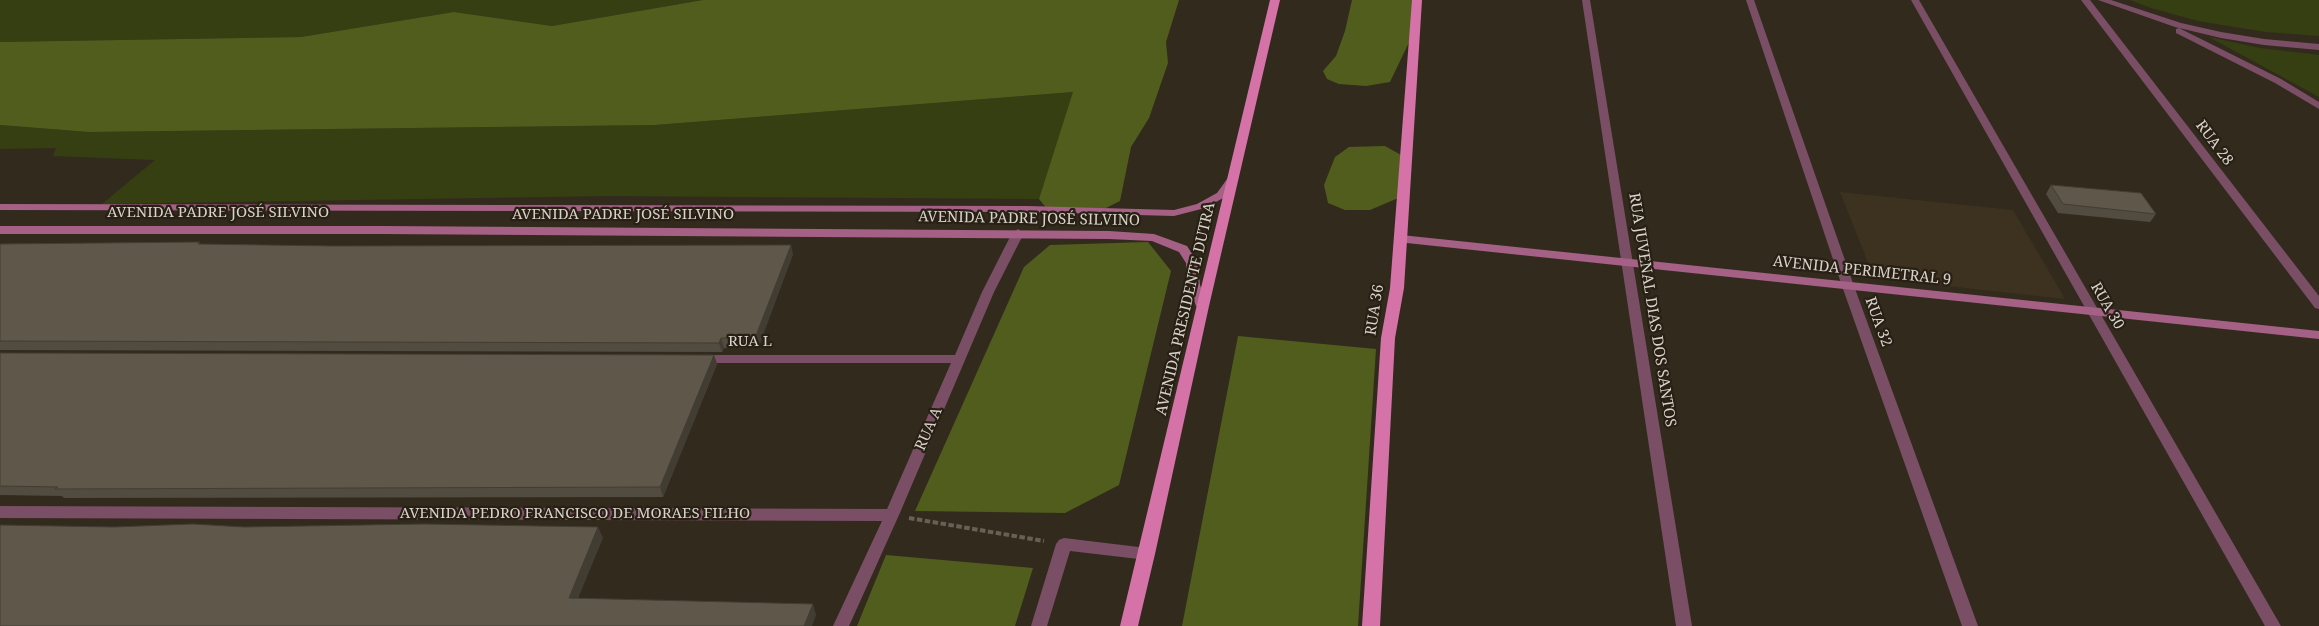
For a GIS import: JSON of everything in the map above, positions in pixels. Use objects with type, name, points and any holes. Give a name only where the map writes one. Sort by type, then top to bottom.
[{"type":"highway","name":"AVENIDA PRESIDENTE DUTRA","points":[[1129,626],[1147,554],[1202,306],[1275,0]]},
{"type":"highway","name":"RUA 36","points":[[1371,626],[1388,338],[1397,288],[1417,0]]},
{"type":"main road","name":"AVENIDA PADRE JOSÉ SILVINO","points":[[0,207],[1027,209],[1174,212],[1201,206],[1221,195],[1234,177]]},
{"type":"main road","name":"AVENIDA PADRE JOSÉ SILVINO","points":[[0,230],[1018,233],[1154,238],[1183,249],[1192,263],[1194,285],[1202,306]]},
{"type":"main road","name":"AVENIDA PERIMETRAL 9","points":[[1401,240],[2319,335]]},
{"type":"street","name":"RUA JUVENAL DIAS DOS SANTOS","points":[[1586,0],[1684,626]]},
{"type":"street","name":"RUA 32","points":[[1750,0],[1848,286],[1970,626]]},
{"type":"street","name":"RUA 30","points":[[1915,0],[2273,626]]},
{"type":"street","name":"RUA 28","points":[[2085,0],[2319,305]]},
{"type":"street","points":[[2102,0],[2138,13],[2210,45],[2319,106]]},
{"type":"street","points":[[2138,13],[2221,35],[2264,42],[2319,47]]},
{"type":"street","name":"RUA A","points":[[841,626],[892,515],[988,292],[1018,233]]},
{"type":"street","name":"RUA L","points":[[690,358],[959,359]]},
{"type":"street","name":"AVENIDA PEDRO FRANCISCO DE MORAES FILHO","points":[[0,512],[892,515]]},
{"type":"street","points":[[1039,626],[1064,544],[1147,554]]},
{"type":"path","points":[[892,515],[1064,544]]},
{"type":"shaded area","points":[[1840,192],[2013,210],[2065,299],[1874,278]]},
{"type":"green space","points":[[0,0],[703,0],[552,26],[454,12],[301,37],[0,42]]},
{"type":"green space","points":[[703,0],[1179,0],[1166,42],[1168,63],[1149,118],[1131,147],[1120,201],[1106,208],[1048,210],[1039,199],[1073,92],[655,125],[89,132],[0,125],[0,42],[301,37],[454,12],[552,26]]},
{"type":"green space","points":[[1352,0],[1414,0],[1412,36],[1390,82],[1366,86],[1339,84],[1327,79],[1323,71],[1336,56],[1345,31]]},
{"type":"green space","points":[[2130,0],[2319,0],[2319,36],[2266,32],[2198,21]]},
{"type":"green space","points":[[2209,37],[2260,48],[2319,55],[2319,97]]},
{"type":"green space","points":[[1074,92],[1039,199],[607,196],[102,204],[155,160],[53,156],[56,148],[0,149],[0,125],[89,132],[655,125]]},
{"type":"green space","points":[[1385,146],[1401,155],[1403,196],[1370,210],[1345,210],[1328,203],[1324,185],[1335,157],[1349,147]]},
{"type":"green space","points":[[1148,242],[1171,271],[1119,485],[1065,513],[915,511],[1024,267],[1050,245]]},
{"type":"green space","points":[[1238,336],[1376,349],[1358,626],[1182,626]]},
{"type":"green space","points":[[886,555],[1033,568],[1015,626],[857,626]]},
{"type":"building","points":[[2051,185],[2141,193],[2156,214],[2063,204]]},
{"type":"building","points":[[199,242],[198,244],[333,246],[791,245],[755,338],[721,338],[719,343],[0,341],[0,244]]},
{"type":"building","points":[[0,353],[714,355],[660,487],[55,489],[58,487],[0,486]]},
{"type":"building","points":[[193,524],[244,527],[424,524],[598,527],[569,598],[813,604],[804,626],[0,626],[0,525],[114,527]]}]
